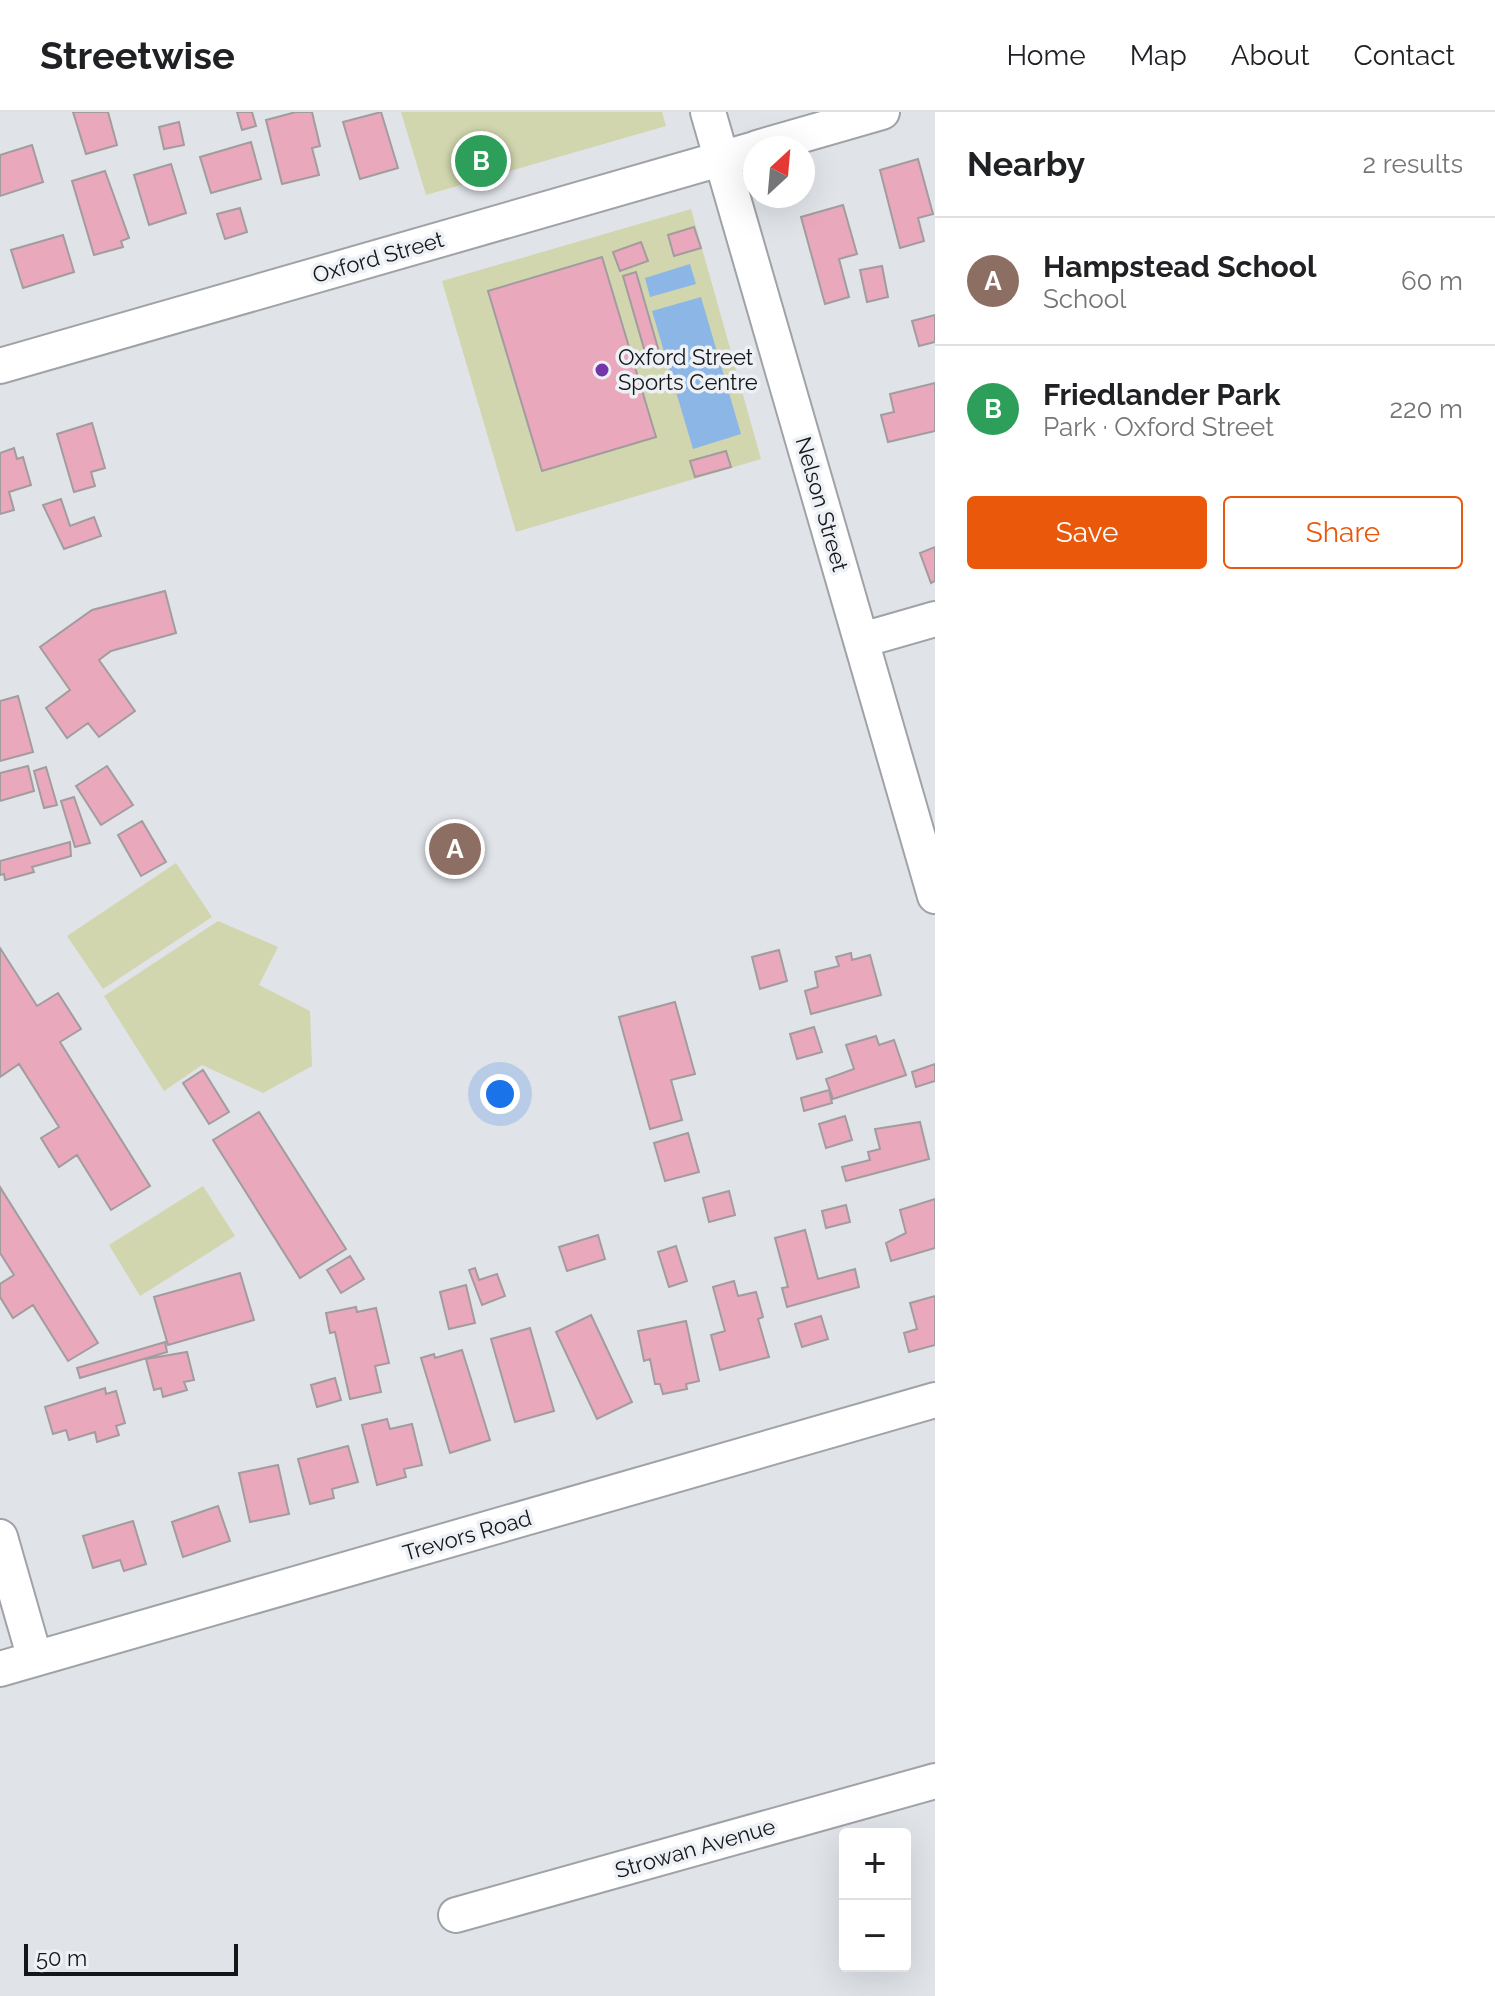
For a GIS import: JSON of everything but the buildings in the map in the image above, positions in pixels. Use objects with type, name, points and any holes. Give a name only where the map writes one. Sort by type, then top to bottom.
[{"type":"street","name":"Nelson Street","points":[[708,112],[935,896]]},
{"type":"street","name":"Oxford Street","points":[[798,136],[882,112]]},
{"type":"street","name":"Oxford Street","points":[[0,366],[743,152]]},
{"type":"street","points":[[862,640],[935,619]]},
{"type":"street","name":"Trevors Road","points":[[0,1669],[935,1400]]},
{"type":"street","points":[[0,1537],[35,1659]]},
{"type":"street","name":"Strowan Avenue","points":[[456,1915],[935,1781]]},
{"type":"green space","points":[[401,112],[662,112],[666,126],[426,195]]},
{"type":"green space","name":"Oxford Street Sports Centre","points":[[691,209],[761,459],[516,532],[442,281]]},
{"type":"green space","points":[[176,863],[212,917],[103,989],[67,936]]},
{"type":"green space","points":[[218,921],[278,947],[259,985],[310,1011],[312,1066],[263,1093],[202,1065],[164,1091],[104,996]]},
{"type":"green space","points":[[203,1186],[235,1236],[140,1296],[109,1245]]},
{"type":"water","points":[[690,264],[696,284],[650,297],[645,278]]},
{"type":"water","points":[[701,297],[741,434],[693,449],[652,311]]},
{"type":"place","name":"Friedlander Park","points":[[481,161]]},
{"type":"place","name":"Oxford Street Sports Centre","points":[[602,370]]},
{"type":"place","name":"Hampstead School","points":[[455,849]]}]
